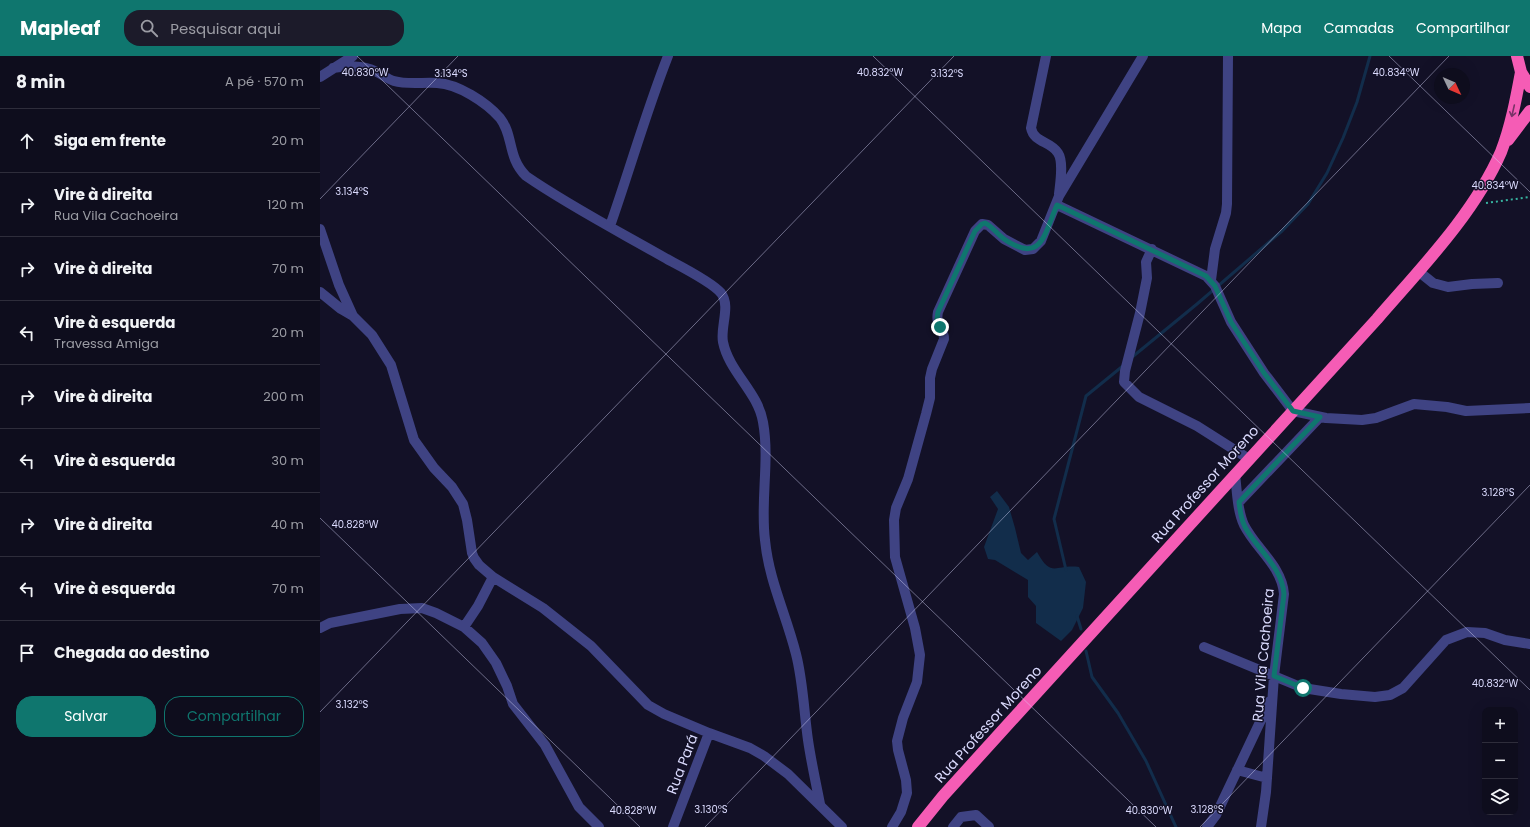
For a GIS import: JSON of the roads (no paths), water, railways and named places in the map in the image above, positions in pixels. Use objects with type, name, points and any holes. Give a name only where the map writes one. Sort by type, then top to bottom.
[{"type":"highway","points":[[1517,56],[1521,72],[1530,87]]},
{"type":"highway","points":[[1501,151],[1514,112],[1521,72]]},
{"type":"highway","points":[[1501,151],[1530,111]]},
{"type":"highway","name":"Rua Professor Moreno","points":[[918,827],[943,796],[1293,411],[1418,271],[1470,206],[1501,151]]},
{"type":"street","points":[[320,77],[352,56]]},
{"type":"street","points":[[610,226],[630,170],[647,112],[668,56]]},
{"type":"street","points":[[1046,56],[1031,128],[1035,137],[1050,145],[1058,153],[1061,163],[1058,201]]},
{"type":"street","points":[[892,827],[901,812],[907,793],[906,780],[897,741],[903,718],[917,682],[920,655],[915,628],[896,557],[894,520],[896,508],[908,479],[930,398],[930,374],[943,345],[945,336],[938,322],[938,312],[975,231],[979,226],[985,223],[1004,239],[1025,250],[1033,249],[1041,241],[1058,201],[1143,56]]},
{"type":"street","points":[[1211,280],[1215,249],[1226,213],[1227,204],[1228,56]]},
{"type":"street","points":[[333,68],[354,66],[365,67],[394,81],[439,83],[454,86],[467,92],[500,118],[506,129],[515,162],[526,176],[698,276],[720,292],[724,298],[725,307],[722,340],[724,347],[731,365],[756,403],[763,420],[766,452],[764,537],[768,564],[776,595],[796,654],[808,742],[820,804]]},
{"type":"street","points":[[1058,201],[1206,276],[1211,280],[1220,296],[1231,322],[1264,373],[1293,411],[1320,417],[1362,420],[1376,418],[1414,404],[1447,407],[1466,411],[1530,408]]},
{"type":"street","points":[[320,229],[339,285],[353,316]]},
{"type":"street","points":[[1152,249],[1146,262],[1146,278],[1140,312],[1125,371],[1124,382],[1139,397],[1198,426],[1249,458]]},
{"type":"street","points":[[1418,271],[1433,283],[1448,287],[1498,283]]},
{"type":"street","points":[[320,292],[341,309],[353,316],[372,335],[391,365],[414,440],[434,468],[452,487],[463,504],[468,520],[474,558],[479,565],[493,576],[543,608],[590,646],[648,705],[664,714],[750,748],[764,756],[788,774],[820,804],[841,827]]},
{"type":"street","points":[[1239,502],[1320,417]]},
{"type":"street","name":"Rua Vila Cachoeira","points":[[1235,474],[1240,515],[1244,526],[1279,573],[1284,586],[1274,676],[1267,778],[1261,827]]},
{"type":"street","points":[[464,627],[478,606],[493,576]]},
{"type":"street","points":[[320,628],[330,623],[400,609],[422,608],[436,613],[464,627],[482,643],[496,662],[513,704],[545,745],[579,807],[599,827]]},
{"type":"street","points":[[320,619],[330,623]]},
{"type":"street","points":[[1204,648],[1303,688],[1341,694],[1375,697],[1390,695],[1403,688],[1446,640],[1467,632],[1485,633],[1505,640],[1530,644]]},
{"type":"street","points":[[1207,827],[1216,814],[1273,696]]},
{"type":"street","name":"Rua Pará","points":[[673,827],[709,733]]},
{"type":"street","points":[[1237,770],[1267,778]]},
{"type":"street","points":[[953,827],[961,817],[976,815],[989,827]]},
{"type":"water","points":[[997,491],[1009,507],[1021,553],[1028,560],[1037,552],[1042,560],[1051,568],[1079,567],[1086,582],[1083,608],[1072,630],[1061,641],[1036,623],[1036,606],[1028,597],[1028,580],[995,560],[988,559],[984,547],[998,509],[990,497]]},
{"type":"waterway","points":[[1131,358],[1282,231],[1308,204],[1327,173],[1343,138],[1357,102],[1370,56]]},
{"type":"waterway","points":[[1066,570],[1054,519],[1086,396],[1124,365]]},
{"type":"waterway","points":[[1077,616],[1081,629]]},
{"type":"waterway","points":[[1086,651],[1092,677],[1118,713],[1146,761],[1176,827]]}]
